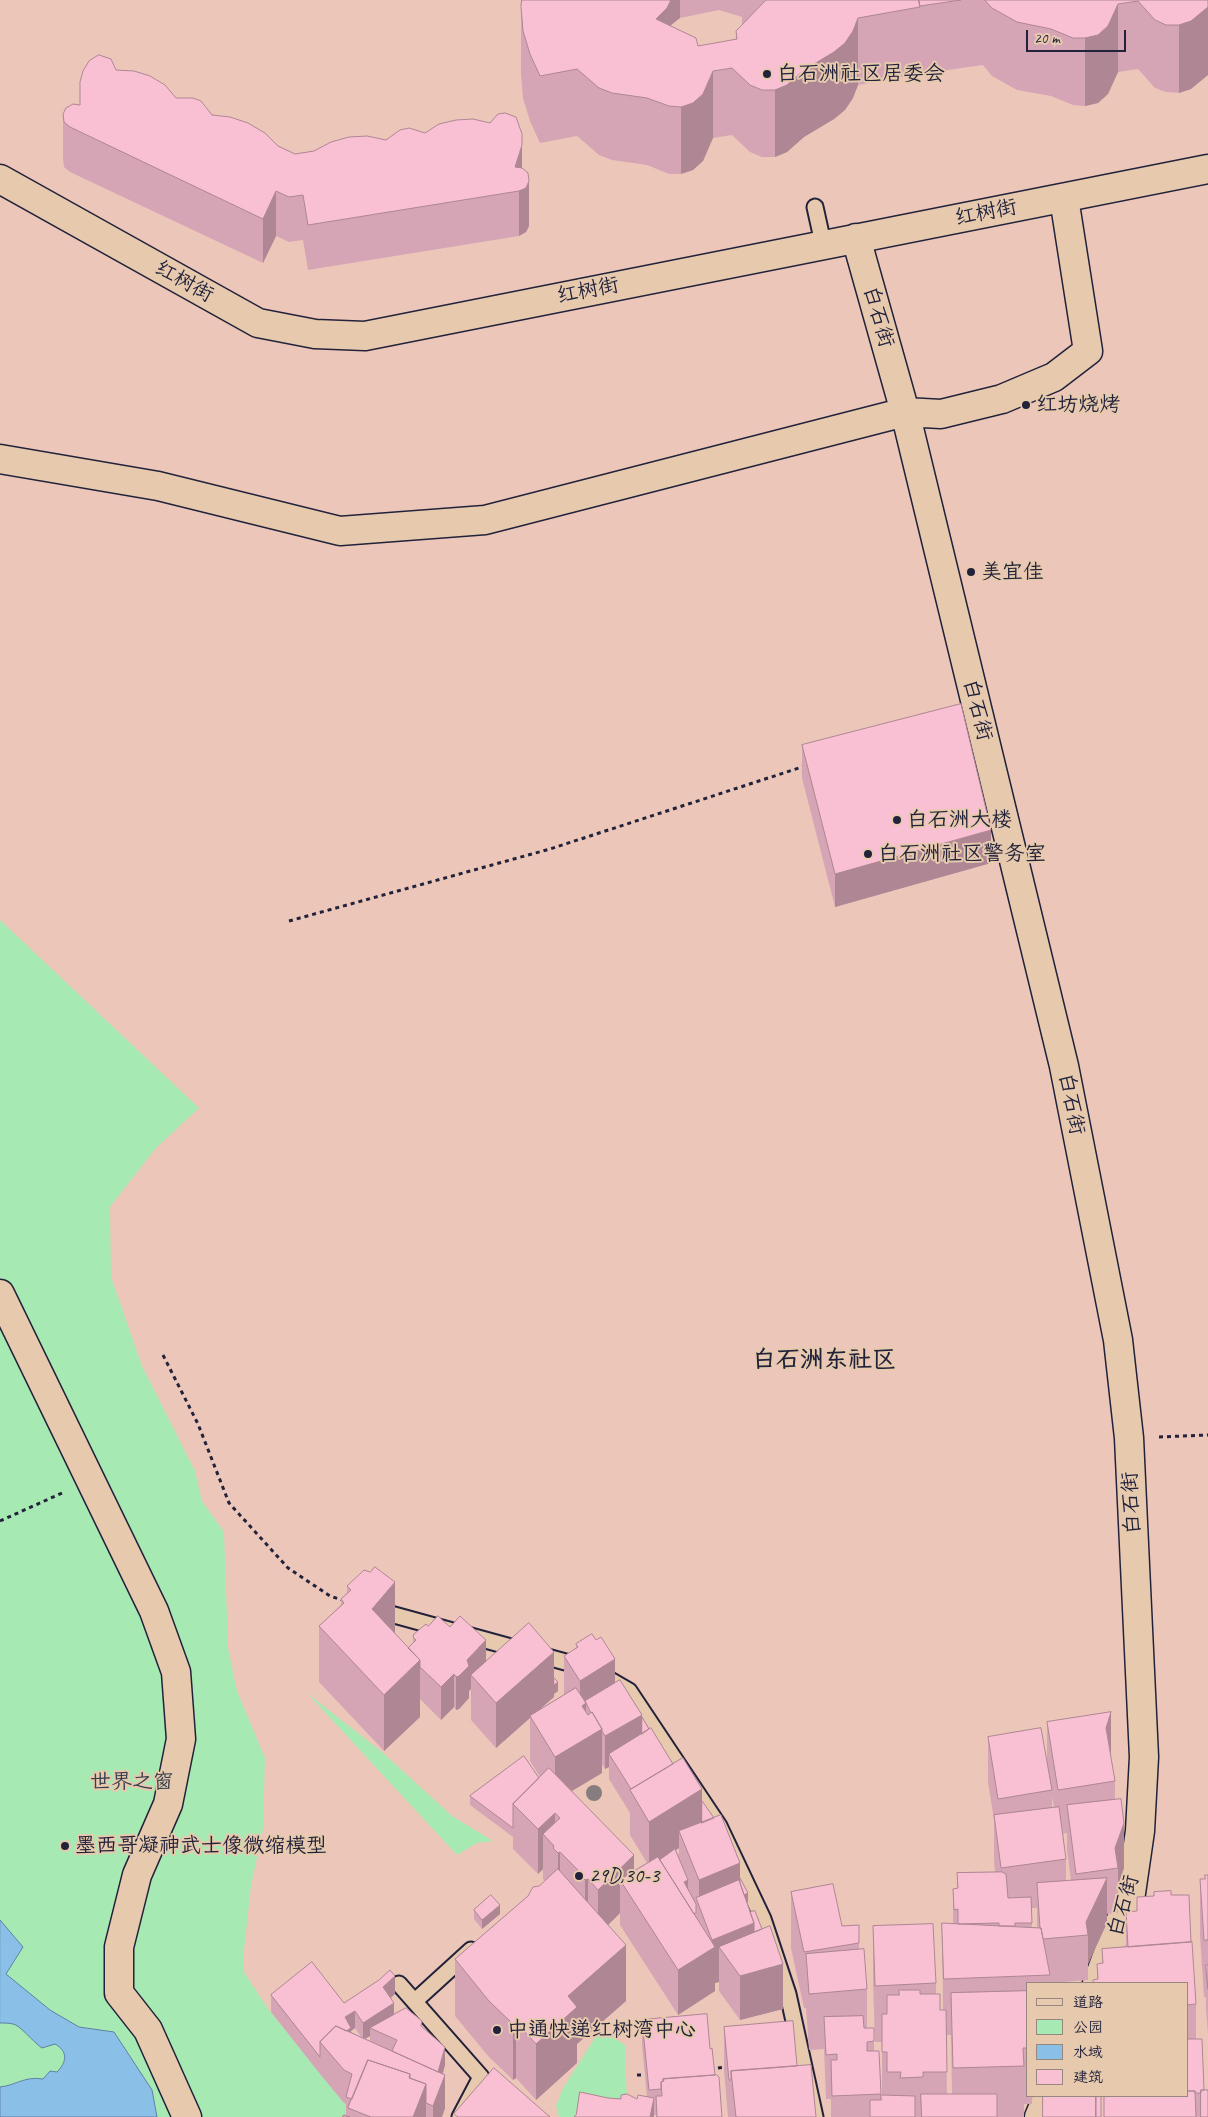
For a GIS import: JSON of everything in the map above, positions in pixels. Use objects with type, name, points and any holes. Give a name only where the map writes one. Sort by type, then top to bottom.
[{"type":"street","name":"红树街","points":[[0,178],[258,323],[315,334],[365,336],[823,243],[1208,169]]},
{"type":"street","points":[[0,459],[158,486],[340,531],[485,520],[905,412],[941,414],[1002,399],[1054,377],[1088,352],[1064,198]]},
{"type":"street","name":"白石街","points":[[856,238],[905,412],[1064,1066],[1118,1340],[1129,1438],[1144,1757],[1140,1831],[1131,1893],[1097,1982]]},
{"type":"street","points":[[0,1294],[154,1611],[176,1672],[181,1739],[168,1804],[137,1876],[119,1947],[119,1993],[148,2030],[187,2117]]},
{"type":"street","points":[[1039,2117],[1048,2097]]},
{"type":"lane","points":[[815,207],[823,243]]},
{"type":"lane","points":[[360,1606],[591,1669],[630,1692],[719,1826],[763,1919],[788,1994],[815,2117]]},
{"type":"lane","points":[[414,2001],[484,1938]]},
{"type":"lane","points":[[399,1984],[491,2089]]},
{"type":"lane","points":[[460,2117],[481,2077]]},
{"type":"path","points":[[289,920],[550,849],[812,764]]},
{"type":"path","points":[[163,1355],[198,1424],[229,1503],[288,1568],[330,1596],[360,1606]]},
{"type":"path","points":[[1129,1438],[1208,1435]]},
{"type":"path","points":[[0,1521],[90,1480]]},
{"type":"path","points":[[709,2069],[728,2067]]},
{"type":"path","points":[[637,2075],[645,2075]]},
{"type":"green space","name":"世界之窗","points":[[0,920],[199,1108],[155,1149],[110,1207],[111,1277],[142,1366],[195,1471],[202,1501],[224,1532],[228,1648],[237,1691],[265,1758],[263,1829],[251,1886],[244,1950],[244,1972],[268,2009],[350,2110],[348,2117],[0,2117]]},
{"type":"green space","points":[[307,1693],[382,1752],[452,1816],[493,1841],[477,1843],[457,1855]]},
{"type":"green space","points":[[598,2033],[616,2039],[625,2045],[627,2105],[633,2117],[559,2117],[556,2106],[563,2088]]},
{"type":"water","points":[[0,1920],[23,1947],[6,1974],[50,2010],[79,2027],[114,2032],[152,2090],[157,2117],[0,2117],[0,2087],[36,2078],[43,2079],[50,2071],[57,2072],[63,2064],[65,2057],[62,2050],[55,2044],[42,2048],[16,2025],[0,2023]]},
{"type":"building","points":[[522,0],[671,0],[667,8],[656,19],[696,38],[698,46],[737,39],[736,31],[766,0],[919,0],[920,7],[858,18],[853,31],[845,43],[804,70],[787,85],[775,90],[762,90],[750,85],[732,68],[713,71],[703,94],[693,103],[681,107],[669,106],[647,98],[612,93],[599,88],[577,69],[540,76],[530,54],[523,31]]},
{"type":"building","points":[[919,0],[961,0],[920,6]]},
{"type":"building","points":[[985,0],[1208,0],[1208,7],[1191,21],[1179,25],[1166,25],[1155,20],[1138,1],[1118,4],[1108,26],[1098,35],[1073,38],[1051,29],[1017,22],[992,8]]},
{"type":"building","points":[[99,55],[111,59],[116,70],[134,71],[150,76],[165,85],[176,98],[193,98],[201,101],[212,115],[230,117],[248,123],[265,133],[278,146],[295,154],[314,151],[331,142],[349,137],[367,136],[386,140],[400,130],[409,128],[425,133],[439,124],[456,120],[473,119],[490,123],[498,114],[505,113],[516,117],[522,134],[522,145],[515,167],[522,168],[528,173],[529,181],[526,188],[519,191],[308,225],[303,195],[289,197],[276,191],[263,219],[70,127],[64,122],[63,114],[66,108],[73,104],[80,105],[80,82],[83,71],[89,61]]},
{"type":"building","name":"白石洲大楼","points":[[961,704],[991,830],[835,874],[802,745]]},
{"type":"building","points":[[375,1567],[395,1582],[372,1609],[420,1660],[384,1695],[319,1626],[344,1603],[341,1599],[351,1590],[347,1586],[364,1570],[370,1572]]},
{"type":"building","points":[[438,1616],[450,1627],[460,1616],[486,1640],[467,1660],[469,1666],[459,1676],[456,1677],[454,1674],[441,1687],[420,1667],[420,1660],[408,1648],[416,1640],[413,1637],[414,1634],[426,1624],[428,1626]]},
{"type":"building","points":[[529,1623],[554,1652],[496,1703],[471,1675]]},
{"type":"building","points":[[592,1634],[596,1640],[601,1637],[615,1659],[580,1681],[564,1656],[578,1647],[576,1644]]},
{"type":"building","points":[[620,1680],[642,1715],[605,1736],[585,1701]]},
{"type":"building","points":[[576,1688],[586,1703],[582,1706],[588,1715],[592,1712],[602,1729],[555,1757],[530,1716]]},
{"type":"building","points":[[1111,1712],[1106,1728],[1115,1781],[1058,1790],[1047,1722]]},
{"type":"building","points":[[642,1717],[649,1729],[642,1734]]},
{"type":"building","points":[[651,1728],[673,1764],[631,1789],[609,1754]]},
{"type":"building","points":[[1041,1728],[1052,1790],[998,1799],[988,1737]]},
{"type":"building","points":[[524,1756],[539,1778],[513,1804],[513,1828],[470,1796]]},
{"type":"building","points":[[683,1758],[702,1789],[649,1822],[630,1790]]},
{"type":"building","points":[[549,1768],[634,1855],[598,1890],[588,1879],[585,1880],[581,1876],[582,1874],[560,1852],[558,1853],[553,1848],[554,1846],[543,1834],[560,1818],[555,1813],[538,1829],[513,1804]]},
{"type":"building","points":[[1121,1799],[1124,1823],[1115,1848],[1118,1868],[1076,1874],[1067,1805]]},
{"type":"building","points":[[702,1801],[714,1818],[702,1823]]},
{"type":"building","points":[[1059,1807],[1066,1859],[1001,1868],[994,1815]]},
{"type":"building","points":[[721,1815],[740,1863],[699,1880],[679,1831]]},
{"type":"building","points":[[675,1849],[688,1880],[684,1882],[696,1904],[696,1913],[694,1914],[660,1860]]},
{"type":"building","points":[[658,1857],[715,1947],[678,1970],[620,1880]]},
{"type":"building","points":[[558,1869],[626,1945],[568,1996],[577,2007],[536,2044],[516,2022],[513,2024],[489,2001],[455,1959],[528,1896],[533,1887],[539,1886]]},
{"type":"building","points":[[1002,1872],[1006,1874],[1008,1898],[1031,1897],[1032,1923],[1015,1923],[1015,1926],[999,1926],[999,1923],[958,1924],[958,1909],[954,1910],[953,1889],[958,1888],[957,1873]]},
{"type":"building","points":[[1205,1875],[1208,1875],[1208,1940],[1204,1940],[1200,1879],[1205,1879]]},
{"type":"building","points":[[740,1878],[748,1893],[744,1895],[740,1883]]},
{"type":"building","points":[[1107,1878],[1086,1922],[1088,1935],[1043,1939],[1040,1928],[1037,1883]]},
{"type":"building","points":[[739,1880],[754,1923],[712,1940],[696,1898]]},
{"type":"building","points":[[833,1884],[842,1926],[859,1925],[859,1943],[804,1952],[791,1892]]},
{"type":"building","points":[[1171,1891],[1171,1895],[1189,1895],[1191,1942],[1128,1947],[1126,1912],[1137,1911],[1137,1897],[1154,1896],[1154,1892]]},
{"type":"building","points":[[491,1895],[500,1905],[482,1920],[474,1910]]},
{"type":"building","points":[[755,1911],[762,1929],[754,1932],[754,1923],[750,1912]]},
{"type":"building","points":[[942,1923],[1041,1928],[1050,1975],[944,1979]]},
{"type":"building","points":[[933,1924],[936,1983],[875,1986],[873,1926]]},
{"type":"building","points":[[770,1926],[783,1964],[740,1976],[719,1947]]},
{"type":"building","points":[[1192,1942],[1196,2004],[1188,2005],[1188,1982],[1093,1982],[1093,1980],[1098,1979],[1097,1964],[1103,1963],[1102,1949]]},
{"type":"building","points":[[864,1949],[867,1989],[809,1994],[806,1954]]},
{"type":"building","points":[[312,1962],[344,2003],[379,1980],[390,1970],[395,1976],[383,1987],[394,2003],[363,2023],[355,2011],[345,2017],[351,2028],[346,2031],[336,2026],[320,2042],[320,2057],[271,1995]]},
{"type":"building","points":[[1206,1965],[1208,1965],[1208,1989]]},
{"type":"building","points":[[899,1990],[920,1990],[920,1994],[940,1994],[940,2010],[946,2010],[947,2072],[923,2072],[923,2077],[900,2078],[901,2072],[887,2072],[887,2052],[882,2052],[882,2014],[887,2014],[887,1995],[899,1995]]},
{"type":"building","points":[[1026,1991],[1026,2048],[1023,2048],[1024,2066],[953,2068],[951,1993]]},
{"type":"building","points":[[406,2008],[422,2021],[421,2026],[445,2047],[438,2072],[392,2051],[397,2040],[370,2028]]},
{"type":"building","points":[[707,2014],[710,2049],[712,2048],[715,2075],[663,2079],[661,2089],[649,2090],[642,2020]]},
{"type":"building","points":[[863,2016],[864,2028],[874,2028],[874,2041],[867,2042],[867,2051],[879,2051],[881,2094],[832,2096],[831,2060],[837,2060],[837,2054],[826,2055],[824,2017]]},
{"type":"building","points":[[793,2021],[797,2066],[731,2071],[731,2080],[729,2080],[724,2027]]},
{"type":"building","points":[[336,2026],[445,2075],[433,2106],[426,2103],[426,2084],[410,2078],[410,2074],[368,2060],[352,2099],[346,2097],[352,2074],[344,2070],[320,2042]]},
{"type":"building","points":[[1188,2039],[1202,2039],[1204,2090],[1201,2090],[1201,2093],[1195,2093],[1195,2091],[1188,2091]]},
{"type":"building","points":[[368,2060],[410,2074],[409,2078],[426,2084],[413,2117],[371,2117],[348,2108]]},
{"type":"building","points":[[811,2065],[816,2117],[736,2117],[731,2071]]},
{"type":"building","points":[[494,2068],[550,2117],[458,2117],[454,2114]]},
{"type":"building","points":[[717,2075],[719,2077],[722,2117],[657,2117],[656,2096],[662,2096],[661,2082],[664,2081],[663,2079]]},
{"type":"building","points":[[1201,2090],[1208,2090],[1208,2117],[1201,2117]]},
{"type":"building","points":[[1188,2091],[1195,2091],[1196,2117],[1104,2117],[1104,2097],[1188,2097]]},
{"type":"building","points":[[580,2092],[608,2098],[621,2099],[621,2095],[627,2094],[637,2099],[638,2095],[654,2098],[650,2117],[574,2117]]},
{"type":"building","points":[[921,2094],[997,2094],[997,2117],[922,2117]]},
{"type":"building","points":[[881,2095],[915,2096],[915,2117],[870,2117],[870,2100],[881,2100]]},
{"type":"building","points":[[1043,2097],[1096,2097],[1096,2117],[1043,2117]]},
{"type":"building","points":[[1096,2097],[1101,2097],[1101,2117],[1096,2117]]},
{"type":"place","name":"白石洲社区居委会","points":[[767,74]]},
{"type":"place","name":"红坊烧烤","points":[[1026,405]]},
{"type":"place","name":"美宜佳","points":[[971,572]]},
{"type":"place","name":"白石洲大楼","points":[[897,820]]},
{"type":"place","name":"白石洲社区警务室","points":[[868,854]]},
{"type":"place","name":"墨西哥凝神武士像微缩模型","points":[[65,1846]]},
{"type":"place","name":"29D,30-3","points":[[579,1876]]},
{"type":"place","name":"中通快递红树湾中心","points":[[497,2030]]},
{"type":"district","name":"白石洲东社区","points":[[824,1361]]}]
